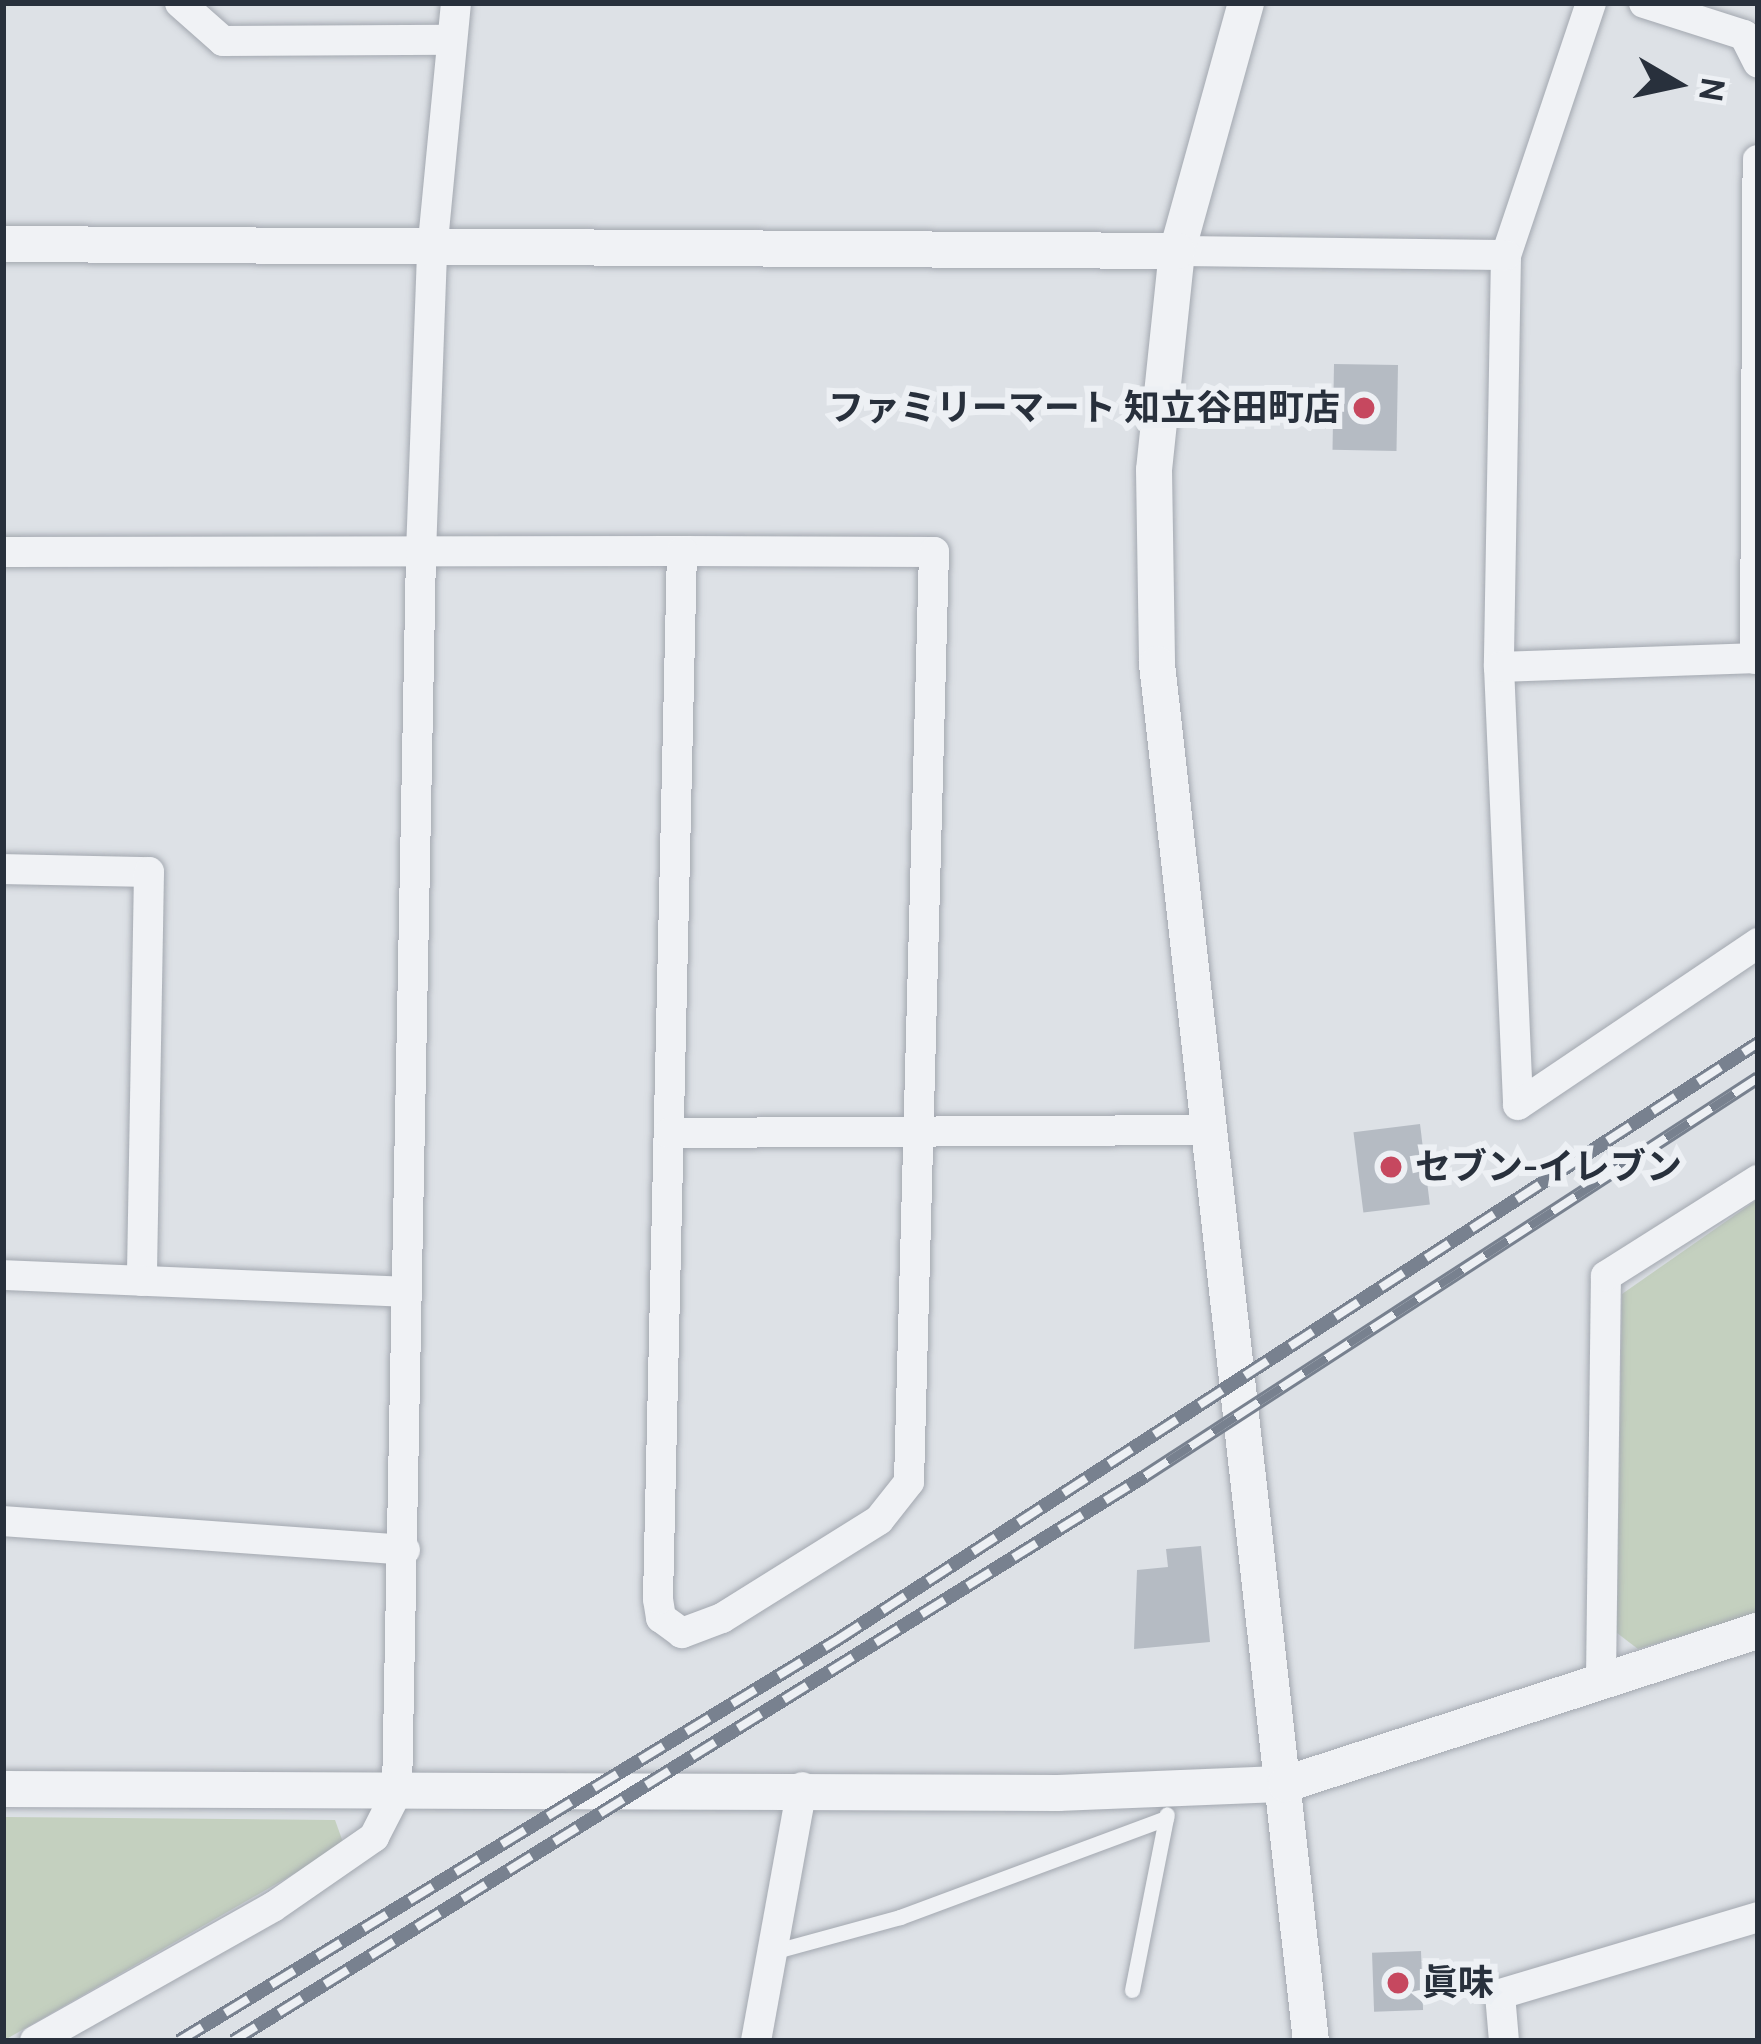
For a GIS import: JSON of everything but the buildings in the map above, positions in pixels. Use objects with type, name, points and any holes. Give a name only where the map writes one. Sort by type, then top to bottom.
[{"type":"street","points":[[181,3],[223,41],[452,40]]},
{"type":"street","points":[[35,2041],[290,1895],[374,1837],[397,1792],[421,553],[432,253],[456,3]]},
{"type":"street","points":[[1246,3],[1177,251],[1154,470],[1157,664],[1286,1784],[1311,2041]]},
{"type":"street","points":[[1591,3],[1506,255],[1499,667],[1518,1105],[1758,943]]},
{"type":"street","points":[[1644,3],[1744,35],[1758,63]]},
{"type":"street","points":[[1499,667],[1756,658],[1758,160]]},
{"type":"street","points":[[3,244],[432,253],[1506,255]]},
{"type":"street","points":[[3,552],[682,551],[934,552],[909,1482],[879,1520],[722,1618],[682,1633],[661,1618],[658,1598],[682,551]]},
{"type":"street","points":[[3,868],[149,872],[142,1281]]},
{"type":"street","points":[[669,1133],[1212,1130]]},
{"type":"street","points":[[1601,1680],[1606,1276],[1758,1180]]},
{"type":"street","points":[[3,1275],[407,1292]]},
{"type":"street","points":[[3,1521],[405,1550]]},
{"type":"street","points":[[3,1789],[397,1792],[802,1787],[1169,1803],[1286,1784],[1758,1631]]},
{"type":"street","points":[[756,2041],[802,1787]]},
{"type":"street","points":[[1504,2041],[1500,1994],[1758,1917]]},
{"type":"lane","points":[[772,1952],[900,1917],[1169,1803]]},
{"type":"lane","points":[[1132,1990],[1169,1803]]},
{"type":"green space","points":[[1758,1199],[1758,1613],[1638,1649],[1617,1633],[1622,1294]]},
{"type":"green space","points":[[3,1817],[335,1820],[344,1845],[3,2041]]},
{"type":"railway","points":[[179,2041],[837,1640],[1758,1043]]},
{"type":"railway","points":[[233,2041],[1145,1476],[1758,1078]]},
{"type":"place","name":"ファミリーマート 知立谷田町店","points":[[1364,408]]},
{"type":"place","name":"セブン-イレブン","points":[[1391,1167]]},
{"type":"place","name":"眞味","points":[[1398,1983]]}]
